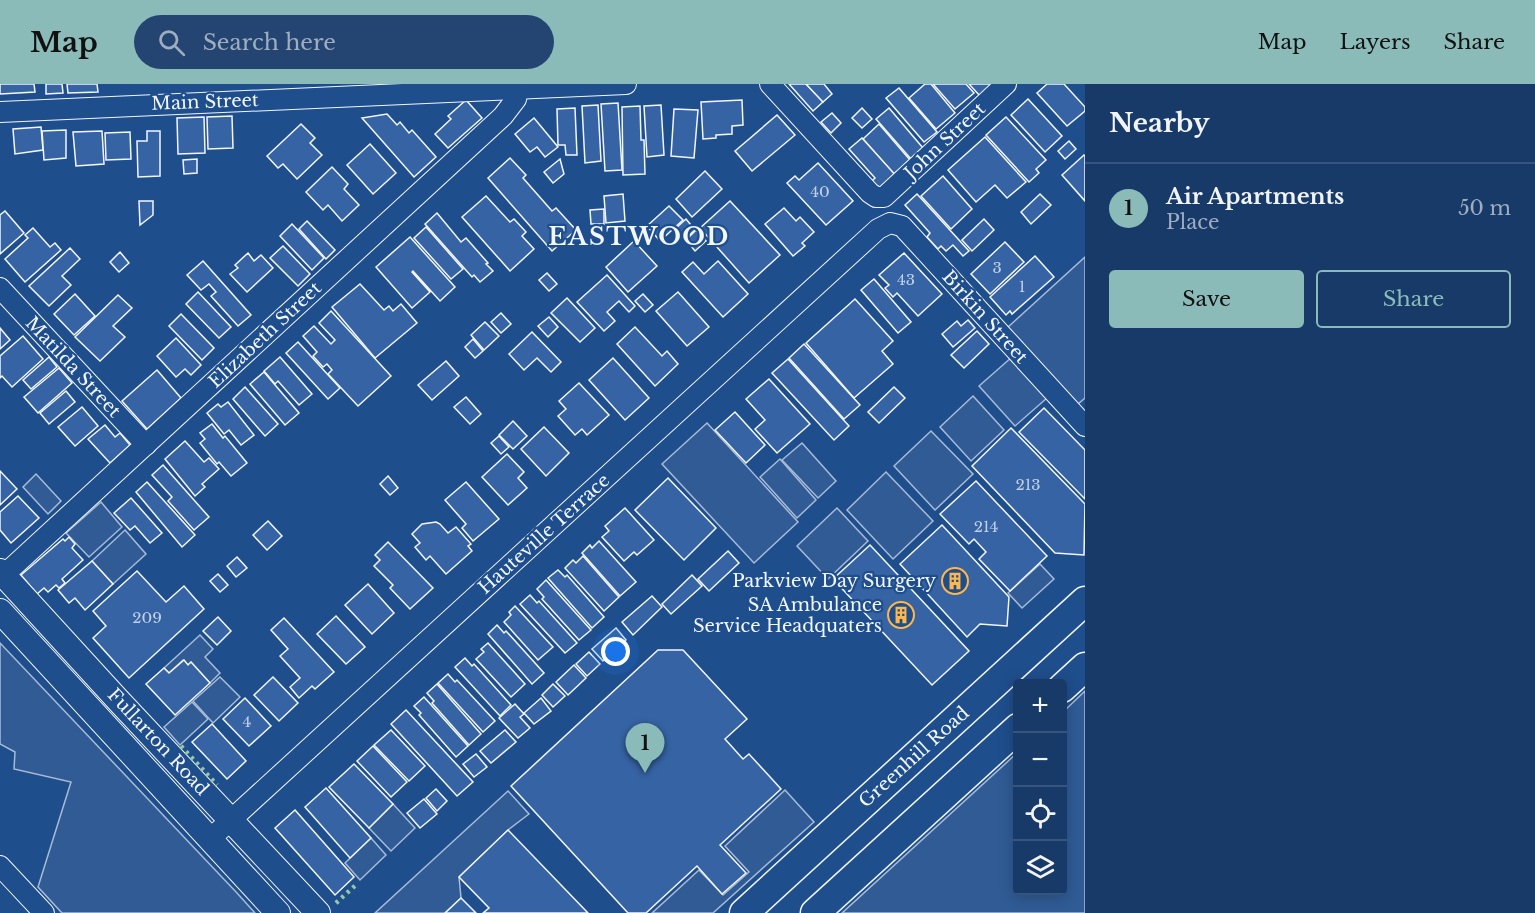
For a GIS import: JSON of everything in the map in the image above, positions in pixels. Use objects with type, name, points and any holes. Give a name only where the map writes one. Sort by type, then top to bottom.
[{"type":"highway","name":"Greenhill Road","points":[[744,913],[1085,601]]},
{"type":"highway","points":[[1067,683],[1085,667]]},
{"type":"highway","points":[[815,913],[1013,732]]},
{"type":"main road","name":"Fullarton Road","points":[[2,573],[125,708],[232,819],[318,913]]},
{"type":"main road","name":"Fullarton Road","points":[[0,611],[278,913]]},
{"type":"street","name":"Main Street","points":[[0,112],[626,84]]},
{"type":"street","name":"John Street","points":[[770,84],[876,197],[884,197],[1006,84]]},
{"type":"street","name":"Elizabeth Street","points":[[2,573],[146,445],[503,116],[516,99],[518,89]]},
{"type":"street","name":"Birkin Street","points":[[878,229],[890,223],[902,226],[1085,426]]},
{"type":"street","name":"Hauteville Terrace","points":[[210,839],[878,229]]},
{"type":"street","name":"Matilda Street","points":[[0,288],[146,445]]},
{"type":"street","points":[[0,866],[44,913]]},
{"type":"shaded area","points":[[1085,257],[1085,398],[1078,404],[1007,328]]},
{"type":"shaded area","points":[[1012,357],[1047,398],[1015,426],[979,386]]},
{"type":"shaded area","points":[[973,396],[1004,430],[971,461],[940,427]]},
{"type":"shaded area","points":[[707,423],[798,522],[754,563],[662,464]]},
{"type":"shaded area","points":[[931,431],[973,474],[935,510],[894,466]]},
{"type":"shaded area","points":[[802,443],[836,481],[818,498],[782,460]]},
{"type":"shaded area","points":[[780,459],[816,500],[797,518],[760,477]]},
{"type":"shaded area","points":[[886,472],[933,521],[893,559],[847,510]]},
{"type":"shaded area","points":[[36,474],[61,501],[48,514],[23,487]]},
{"type":"shaded area","points":[[101,502],[122,527],[89,557],[66,533]]},
{"type":"shaded area","points":[[837,508],[868,541],[828,579],[797,546]]},
{"type":"shaded area","points":[[125,530],[146,554],[113,584],[92,561]]},
{"type":"shaded area","points":[[1040,564],[1054,579],[1022,608],[1008,593]]},
{"type":"shaded area","points":[[200,635],[213,649],[205,657],[220,673],[210,683],[191,662],[188,665],[183,660],[169,673],[164,668]]},
{"type":"shaded area","points":[[0,643],[255,913],[62,913],[38,887],[71,782],[14,769],[15,752],[0,744]]},
{"type":"shaded area","points":[[220,677],[240,697],[213,723],[193,701]]},
{"type":"shaded area","points":[[1085,691],[1085,913],[842,913],[1013,757],[1013,895],[1067,895],[1067,708]]},
{"type":"shaded area","points":[[192,702],[208,719],[180,745],[164,727]]},
{"type":"shaded area","points":[[785,790],[814,822],[713,913],[652,913],[699,870],[723,895],[749,872],[725,846]]},
{"type":"shaded area","points":[[508,791],[529,814],[508,830],[459,877],[461,898],[445,913],[375,913]]},
{"type":"shaded area","points":[[393,804],[415,828],[391,851],[369,828]]},
{"type":"shaded area","points":[[371,838],[386,855],[360,880],[345,863]]},
{"type":"building","points":[[0,84],[34,84],[35,92],[0,94]]},
{"type":"building","points":[[46,84],[62,84],[63,93],[46,94]]},
{"type":"building","points":[[67,84],[97,84],[98,92],[68,93]]},
{"type":"building","points":[[789,84],[806,84],[823,102],[813,111]]},
{"type":"building","points":[[806,84],[824,84],[832,94],[823,102]]},
{"type":"building","points":[[925,84],[931,84],[955,113],[936,129],[909,98]]},
{"type":"building","points":[[933,84],[966,84],[974,93],[955,109]]},
{"type":"building","points":[[969,84],[992,84],[980,96]]},
{"type":"building","points":[[1047,84],[1064,84],[1085,107],[1085,111],[1067,126],[1037,93]]},
{"type":"building","points":[[899,88],[937,132],[924,142],[886,98]]},
{"type":"building","points":[[1028,99],[1062,136],[1045,152],[1011,115]]},
{"type":"building","points":[[466,100],[482,118],[448,148],[435,134],[451,119],[448,116]]},
{"type":"building","points":[[742,100],[743,125],[732,126],[732,134],[703,139],[701,102]]},
{"type":"building","points":[[618,103],[622,170],[605,171],[601,104]]},
{"type":"building","points":[[598,105],[601,161],[585,163],[582,106]]},
{"type":"building","points":[[661,105],[664,155],[647,157],[644,106]]},
{"type":"building","points":[[640,106],[645,174],[623,175],[622,107]]},
{"type":"building","points":[[575,108],[577,155],[566,155],[565,145],[558,145],[557,109]]},
{"type":"building","points":[[862,108],[872,119],[862,128],[852,118]]},
{"type":"building","points":[[889,108],[923,148],[911,159],[876,119]]},
{"type":"building","points":[[674,109],[698,110],[694,158],[671,156]]},
{"type":"building","points":[[832,113],[841,123],[831,133],[821,122]]},
{"type":"building","points":[[387,114],[397,125],[400,122],[409,133],[412,130],[436,157],[414,177],[362,118]]},
{"type":"building","points":[[777,115],[795,135],[752,171],[735,151]]},
{"type":"building","points":[[232,116],[233,148],[208,149],[207,117]]},
{"type":"building","points":[[204,117],[205,153],[178,154],[177,118]]},
{"type":"building","points":[[1006,117],[1046,160],[1036,169],[1039,173],[1029,182],[986,135]]},
{"type":"building","points":[[534,118],[558,147],[545,157],[537,147],[530,152],[515,134]]},
{"type":"building","points":[[301,124],[315,138],[310,143],[322,155],[297,179],[283,164],[278,168],[267,156]]},
{"type":"building","points":[[879,124],[910,160],[894,174],[863,139]]},
{"type":"building","points":[[41,127],[43,150],[15,154],[13,129]]},
{"type":"building","points":[[66,130],[66,158],[44,160],[42,131]]},
{"type":"building","points":[[102,131],[104,164],[76,166],[73,132]]},
{"type":"building","points":[[147,131],[160,131],[160,176],[138,177],[137,141],[147,141]]},
{"type":"building","points":[[130,132],[131,159],[106,160],[105,133]]},
{"type":"building","points":[[985,137],[1026,182],[1007,198],[995,185],[976,202],[948,170]]},
{"type":"building","points":[[862,138],[898,178],[886,188],[878,188],[872,181],[875,178],[849,149]]},
{"type":"building","points":[[1069,141],[1076,149],[1065,159],[1058,151]]},
{"type":"building","points":[[370,144],[396,173],[373,194],[347,165]]},
{"type":"building","points":[[1085,156],[1085,201],[1062,175]]},
{"type":"building","points":[[510,158],[526,175],[523,178],[552,211],[556,208],[576,230],[552,251],[488,178]]},
{"type":"building","points":[[197,159],[197,173],[184,174],[183,160]]},
{"type":"building","points":[[560,159],[564,174],[553,183],[544,172]]},
{"type":"building","points":[[818,163],[853,201],[826,225],[787,183],[795,176],[799,180]]},
{"type":"building","points":[[332,167],[348,184],[344,189],[359,205],[342,221],[328,205],[323,210],[306,192]]},
{"type":"building","points":[[705,171],[722,189],[692,217],[676,199]]},
{"type":"building","points":[[943,176],[972,209],[951,229],[921,196]]},
{"type":"building","points":[[623,194],[625,221],[606,223],[604,196]]},
{"type":"building","points":[[917,194],[969,251],[963,256],[953,245],[946,251],[941,246],[938,249],[927,237],[930,233],[905,205]]},
{"type":"building","points":[[1040,194],[1051,205],[1031,224],[1021,212]]},
{"type":"building","points":[[486,196],[510,222],[514,219],[526,232],[522,236],[534,249],[510,271],[462,217]]},
{"type":"building","points":[[139,201],[153,201],[153,215],[140,225]]},
{"type":"building","points":[[730,201],[780,255],[749,283],[700,228]]},
{"type":"building","points":[[669,206],[683,220],[660,241],[647,226]]},
{"type":"building","points":[[784,208],[796,221],[800,217],[814,232],[802,243],[805,246],[793,256],[765,224]]},
{"type":"building","points":[[604,209],[604,224],[591,224],[590,210]]},
{"type":"building","points":[[5,211],[24,233],[0,254],[0,215]]},
{"type":"building","points":[[437,213],[461,242],[466,238],[493,271],[480,282],[474,275],[472,277],[425,224]]},
{"type":"building","points":[[686,219],[695,230],[685,239],[675,229]]},
{"type":"building","points":[[984,219],[994,230],[972,251],[962,240]]},
{"type":"building","points":[[307,221],[335,250],[326,259],[299,229]]},
{"type":"building","points":[[292,224],[324,258],[312,270],[280,236]]},
{"type":"building","points":[[426,227],[463,269],[451,279],[414,238]]},
{"type":"building","points":[[33,228],[50,247],[55,243],[61,250],[25,282],[5,259],[28,238],[25,235]]},
{"type":"building","points":[[696,230],[706,241],[695,251],[686,240]]},
{"type":"building","points":[[410,237],[455,287],[440,301],[413,271],[430,292],[412,308],[376,267]]},
{"type":"building","points":[[634,241],[657,266],[628,292],[606,267]]},
{"type":"building","points":[[1005,242],[1024,262],[990,294],[971,274]]},
{"type":"building","points":[[283,246],[310,274],[298,286],[270,258]]},
{"type":"building","points":[[70,248],[80,259],[62,276],[71,285],[49,306],[29,286]]},
{"type":"building","points":[[120,252],[129,263],[119,272],[110,262]]},
{"type":"building","points":[[248,253],[254,261],[261,255],[273,268],[247,292],[230,274],[238,268],[235,265]]},
{"type":"building","points":[[904,253],[942,294],[918,316],[897,293],[893,297],[885,288],[889,285],[879,275]]},
{"type":"building","points":[[1035,256],[1054,277],[1012,314],[1010,311],[1006,315],[990,297]]},
{"type":"building","points":[[203,261],[251,315],[238,326],[211,296],[216,292],[209,284],[201,290],[187,275]]},
{"type":"building","points":[[718,261],[748,294],[723,317],[682,272],[693,262],[704,274]]},
{"type":"building","points":[[547,273],[557,284],[549,291],[539,280]]},
{"type":"building","points":[[607,275],[635,306],[629,312],[619,301],[607,312],[615,321],[604,331],[577,302]]},
{"type":"building","points":[[874,279],[911,322],[898,333],[861,290]]},
{"type":"building","points":[[360,284],[384,310],[389,306],[393,311],[401,304],[417,323],[375,358],[332,307]]},
{"type":"building","points":[[198,292],[231,327],[219,338],[186,304]]},
{"type":"building","points":[[678,292],[709,327],[687,346],[656,311]]},
{"type":"building","points":[[75,294],[95,316],[74,335],[54,314]]},
{"type":"building","points":[[643,294],[653,305],[645,312],[635,301]]},
{"type":"building","points":[[118,295],[132,308],[113,326],[125,337],[100,361],[75,337]]},
{"type":"building","points":[[567,298],[595,328],[580,342],[551,313]]},
{"type":"building","points":[[855,299],[893,341],[882,351],[893,364],[854,398],[806,343]]},
{"type":"building","points":[[331,311],[391,376],[358,406],[328,374],[332,370],[327,364],[323,367],[313,356],[317,352],[303,336],[314,326],[331,344],[335,340],[319,323]]},
{"type":"building","points":[[501,313],[511,324],[501,333],[491,322]]},
{"type":"building","points":[[181,314],[214,348],[202,360],[169,326]]},
{"type":"building","points":[[549,317],[558,327],[548,337],[538,326]]},
{"type":"building","points":[[968,320],[975,328],[953,347],[942,334],[957,321],[961,326]]},
{"type":"building","points":[[485,322],[499,336],[484,350],[471,335]]},
{"type":"building","points":[[635,327],[662,356],[667,351],[678,364],[655,386],[617,344]]},
{"type":"building","points":[[0,328],[10,340],[0,349]]},
{"type":"building","points":[[977,331],[989,344],[964,368],[951,355]]},
{"type":"building","points":[[532,332],[561,362],[551,372],[537,358],[524,370],[509,354]]},
{"type":"building","points":[[23,336],[43,359],[12,387],[2,376],[0,378],[0,356]]},
{"type":"building","points":[[176,338],[201,365],[191,375],[185,369],[176,377],[157,356]]},
{"type":"building","points":[[473,339],[483,351],[475,358],[465,347]]},
{"type":"building","points":[[298,342],[340,388],[328,399],[286,353]]},
{"type":"building","points":[[804,344],[860,405],[844,419],[789,358]]},
{"type":"building","points":[[49,357],[57,367],[31,389],[23,380]]},
{"type":"building","points":[[280,357],[312,394],[299,405],[278,381],[275,384],[264,371]]},
{"type":"building","points":[[613,358],[649,398],[625,420],[589,380]]},
{"type":"building","points":[[788,359],[849,426],[834,440],[772,373]]},
{"type":"building","points":[[446,361],[459,376],[432,400],[418,385]]},
{"type":"building","points":[[59,368],[72,383],[38,413],[24,397]]},
{"type":"building","points":[[157,370],[181,398],[147,429],[122,401]]},
{"type":"building","points":[[264,372],[299,413],[285,425],[250,384]]},
{"type":"building","points":[[769,379],[810,424],[777,453],[755,429],[765,420],[746,399]]},
{"type":"building","points":[[579,383],[609,415],[587,435],[582,429],[575,435],[558,416],[566,409],[559,401]]},
{"type":"building","points":[[245,387],[278,424],[265,436],[233,399]]},
{"type":"building","points":[[894,387],[905,398],[879,423],[868,412]]},
{"type":"building","points":[[66,391],[75,402],[49,424],[40,413]]},
{"type":"building","points":[[466,397],[481,414],[470,424],[454,407]]},
{"type":"building","points":[[228,402],[254,435],[241,445],[229,430],[224,434],[207,413],[218,404],[221,407]]},
{"type":"building","points":[[82,407],[98,426],[75,446],[58,427]]},
{"type":"building","points":[[1044,408],[1085,450],[1085,499],[1019,432]]},
{"type":"building","points":[[735,412],[765,445],[746,463],[715,430]]},
{"type":"building","points":[[513,421],[527,436],[513,449],[499,435]]},
{"type":"building","points":[[212,424],[247,463],[231,476],[219,462],[217,464],[200,443],[205,439],[200,433]]},
{"type":"building","points":[[105,425],[115,437],[120,433],[130,445],[110,463],[88,439]]},
{"type":"building","points":[[544,427],[569,453],[546,476],[521,449]]},
{"type":"building","points":[[1011,428],[1085,504],[1084,555],[1055,553],[972,466]]},
{"type":"building","points":[[499,436],[509,447],[501,454],[491,443]]},
{"type":"building","points":[[185,441],[204,462],[209,458],[219,469],[202,484],[205,487],[195,496],[165,459]]},
{"type":"building","points":[[507,454],[524,472],[518,478],[527,488],[508,505],[482,477]]},
{"type":"building","points":[[163,465],[209,517],[194,530],[168,501],[172,497],[152,475]]},
{"type":"building","points":[[0,471],[17,489],[0,505]]},
{"type":"building","points":[[388,476],[398,488],[390,495],[380,484]]},
{"type":"building","points":[[668,478],[716,528],[684,560],[635,510]]},
{"type":"building","points":[[976,481],[1047,556],[1010,591],[979,559],[986,552],[974,539],[969,544],[940,514]]},
{"type":"building","points":[[147,482],[195,535],[182,547],[136,492]]},
{"type":"building","points":[[466,482],[499,519],[473,541],[462,528],[466,524],[445,500]]},
{"type":"building","points":[[18,496],[39,518],[11,543],[0,530],[0,512]]},
{"type":"building","points":[[131,498],[162,533],[150,543],[135,526],[130,530],[114,513]]},
{"type":"building","points":[[625,508],[654,540],[637,555],[634,552],[624,561],[602,537],[609,531],[605,526]]},
{"type":"building","points":[[268,521],[282,536],[267,550],[253,535]]},
{"type":"building","points":[[436,522],[448,533],[456,527],[471,544],[468,546],[472,551],[446,574],[430,556],[426,560],[415,547],[420,543],[412,534],[422,524]]},
{"type":"building","name":"Parkview Day Surgery","points":[[942,525],[1009,597],[1007,626],[980,624],[967,637],[900,564]]},
{"type":"building","points":[[69,537],[75,544],[72,548],[83,560],[62,579],[65,583],[59,588],[56,585],[48,592],[44,588],[37,594],[21,575],[63,539],[65,541]]},
{"type":"building","points":[[599,541],[636,582],[620,596],[582,553],[590,545],[592,548]]},
{"type":"building","points":[[388,542],[433,588],[410,609],[390,588],[393,585],[374,566],[380,560],[375,555]]},
{"type":"building","name":"SA Ambulance Service Headquaters","points":[[870,545],[969,651],[932,685],[833,579]]},
{"type":"building","points":[[728,551],[739,563],[709,591],[698,579]]},
{"type":"building","points":[[583,556],[619,597],[604,611],[565,568],[573,560],[576,563]]},
{"type":"building","points":[[237,557],[247,568],[236,577],[227,566]]},
{"type":"building","points":[[92,561],[113,584],[85,610],[75,598],[69,603],[58,590]]},
{"type":"building","points":[[558,570],[565,577],[567,575],[604,617],[592,628],[548,578]]},
{"type":"building","points":[[137,571],[166,602],[184,586],[204,609],[129,678],[93,638],[106,626],[93,611]]},
{"type":"building","points":[[218,574],[228,585],[220,592],[210,581]]},
{"type":"building","points":[[692,575],[702,586],[671,614],[662,604]]},
{"type":"building","points":[[546,580],[591,630],[579,640],[542,599],[544,597],[537,589]]},
{"type":"building","points":[[368,584],[394,613],[372,634],[345,605]]},
{"type":"building","points":[[530,595],[537,603],[539,601],[577,643],[565,653],[520,604]]},
{"type":"building","points":[[652,596],[662,607],[633,635],[622,622]]},
{"type":"building","points":[[515,606],[553,647],[538,660],[504,622],[511,615],[509,612]]},
{"type":"building","points":[[336,616],[365,647],[346,664],[317,634]]},
{"type":"building","points":[[218,617],[231,631],[217,645],[203,631]]},
{"type":"building","points":[[284,618],[334,672],[315,689],[312,686],[299,698],[290,687],[300,678],[280,656],[288,649],[271,630]]},
{"type":"building","points":[[497,625],[504,633],[506,631],[544,673],[532,684],[488,634]]},
{"type":"building","points":[[616,628],[626,640],[603,661],[592,649]]},
{"type":"building","points":[[488,643],[525,684],[511,697],[476,659],[484,652],[481,649]]},
{"type":"building","points":[[658,650],[683,650],[747,719],[725,739],[743,759],[749,754],[781,789],[720,845],[746,873],[722,894],[697,866],[646,913],[628,913],[511,786]]},
{"type":"building","points":[[589,652],[600,664],[587,676],[576,664]]},
{"type":"building","points":[[465,658],[472,666],[474,664],[511,705],[500,716],[455,667]]},
{"type":"building","points":[[184,660],[188,665],[191,662],[210,683],[175,715],[146,684],[164,668],[169,673]]},
{"type":"building","points":[[574,665],[586,678],[568,695],[556,682]]},
{"type":"building","points":[[448,674],[455,682],[457,680],[495,721],[483,732],[438,683]]},
{"type":"building","points":[[273,677],[298,703],[279,721],[254,695]]},
{"type":"building","points":[[437,684],[481,734],[469,745],[432,703],[434,701],[427,693]]},
{"type":"building","points":[[553,684],[565,696],[553,707],[542,695]]},
{"type":"building","points":[[424,697],[468,746],[456,757],[419,715],[421,713],[414,706]]},
{"type":"building","points":[[245,698],[271,726],[249,746],[223,719]]},
{"type":"building","points":[[541,698],[551,711],[534,724],[524,713]]},
{"type":"building","points":[[515,704],[524,714],[520,717],[530,728],[518,738],[499,718]]},
{"type":"building","points":[[406,710],[473,782],[457,796],[391,724]]},
{"type":"building","points":[[212,724],[246,761],[227,779],[192,742]]},
{"type":"building","points":[[391,730],[425,766],[409,781],[374,745]]},
{"type":"building","points":[[505,730],[516,742],[491,763],[480,751]]},
{"type":"building","points":[[373,746],[407,782],[391,797],[357,761]]},
{"type":"building","points":[[476,754],[487,767],[474,777],[463,764]]},
{"type":"building","points":[[354,764],[393,804],[369,828],[329,787]]},
{"type":"building","points":[[326,788],[371,838],[350,858],[305,807]]},
{"type":"building","points":[[436,789],[447,801],[437,811],[426,798]]},
{"type":"building","points":[[424,799],[437,814],[420,828],[407,813]]},
{"type":"building","points":[[295,810],[354,877],[335,895],[275,828]]},
{"type":"building","points":[[508,830],[588,913],[483,913],[489,908],[459,877]]},
{"type":"building","points":[[461,898],[476,913],[445,913]]},
{"type":"hedge","points":[[181,746],[217,785]]},
{"type":"hedge","points":[[336,903],[358,883]]},
{"type":"place","name":"Parkview Day Surgery","points":[[955,581]]},
{"type":"place","name":"SA Ambulance Service Headquaters","points":[[901,615]]},
{"type":"place","name":"Air Apartments","points":[[645,773]]},
{"type":"district","name":"EASTWOOD","points":[[639,237]]}]
